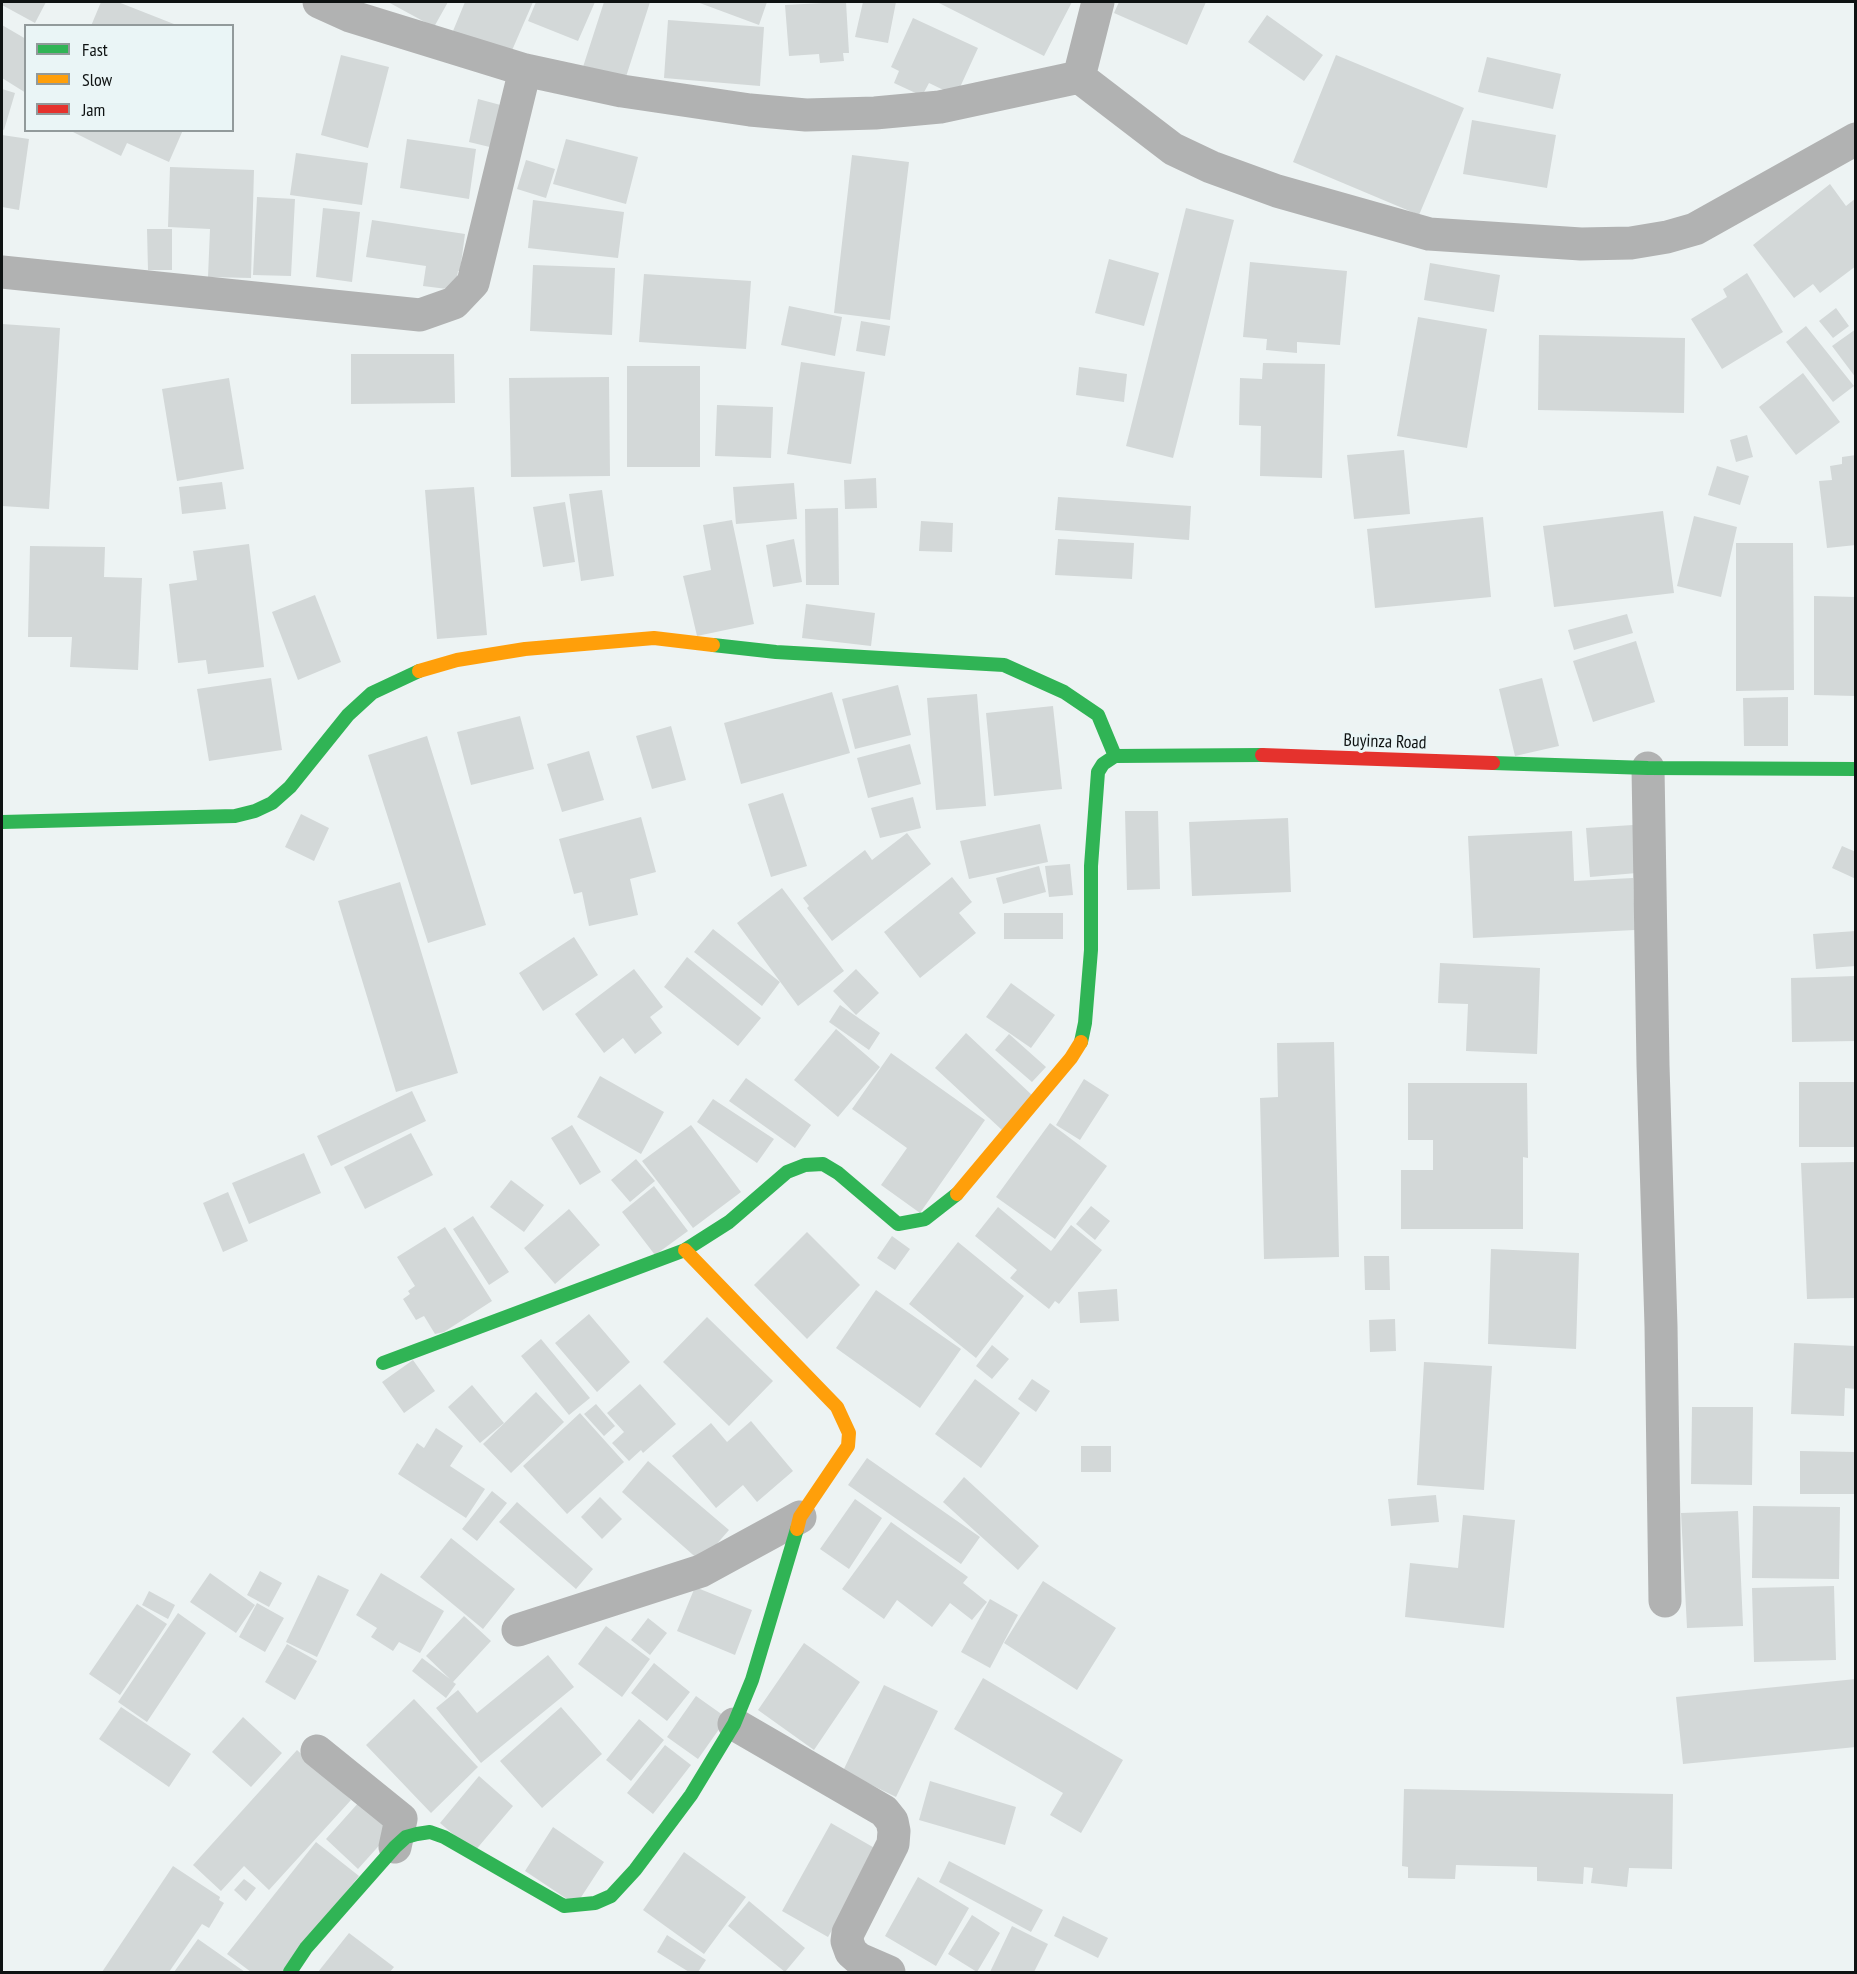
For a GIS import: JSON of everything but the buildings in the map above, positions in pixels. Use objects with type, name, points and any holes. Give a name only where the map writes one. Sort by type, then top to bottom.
[{"type":"street","points":[[319,2],[350,16],[525,70],[622,91],[750,110],[806,115],[875,113],[940,107],[1079,77],[1173,149],[1211,167],[1276,192],[1429,234],[1581,244],[1631,243],[1667,237],[1695,229],[1856,139]]},
{"type":"street","points":[[1079,77],[1098,2]]},
{"type":"street","points":[[2,272],[420,315],[454,303],[473,283],[525,70]]},
{"type":"street","points":[[2,822],[235,816],[255,811],[272,803],[290,787],[348,715],[372,693],[414,672],[457,660],[525,649],[654,638],[776,652],[1004,665],[1064,692],[1098,715],[1114,756],[1103,764],[1098,772],[1091,866],[1090,950],[1082,1040],[1071,1058],[959,1193],[926,1219],[898,1224],[838,1173],[823,1164],[805,1165],[787,1172],[729,1222],[685,1250],[383,1363]]},
{"type":"street","name":"Buyinza Road","points":[[1114,756],[1249,755],[1648,768],[1856,769]]},
{"type":"street","points":[[1648,768],[1665,1600]]},
{"type":"street","points":[[290,1972],[306,1948],[406,1837],[430,1832],[444,1838],[564,1906],[595,1903],[611,1896],[635,1870],[691,1795],[734,1724],[752,1680],[800,1517],[848,1446],[849,1433],[837,1407],[685,1250]]},
{"type":"street","points":[[518,1630],[701,1571],[800,1517]]},
{"type":"street","points":[[734,1724],[884,1811],[892,1821],[893,1844],[848,1933],[847,1941],[851,1952],[860,1959],[889,1972]]},
{"type":"street","points":[[317,1751],[401,1819],[395,1847]]},
{"type":"traffic: fast","points":[[713,645],[776,652],[1004,665],[1064,692],[1098,715],[1115,756]]},
{"type":"traffic: fast","points":[[2,822],[235,816],[255,811],[272,803],[290,787],[348,715],[372,693],[419,671]]},
{"type":"traffic: fast","points":[[1081,1042],[1085,1023],[1091,950],[1091,866],[1098,772],[1103,764],[1115,756],[1262,755]]},
{"type":"traffic: fast","points":[[1493,763],[1648,768],[1856,769]]},
{"type":"traffic: fast","points":[[383,1363],[685,1250],[729,1222],[787,1172],[805,1165],[823,1164],[838,1173],[898,1224],[925,1219],[957,1194]]},
{"type":"traffic: fast","points":[[290,1972],[306,1948],[395,1847],[406,1837],[417,1834],[430,1832],[444,1837],[564,1906],[595,1903],[611,1896],[635,1870],[691,1795],[734,1724],[752,1680],[797,1529]]},
{"type":"traffic: slow","points":[[419,671],[457,660],[525,649],[654,638],[713,645]]},
{"type":"traffic: slow","points":[[957,1194],[1071,1058],[1081,1042]]},
{"type":"traffic: slow","points":[[685,1250],[837,1407],[849,1433],[848,1446],[800,1517],[797,1529]]},
{"type":"traffic: jam","points":[[1262,755],[1493,763]]}]
